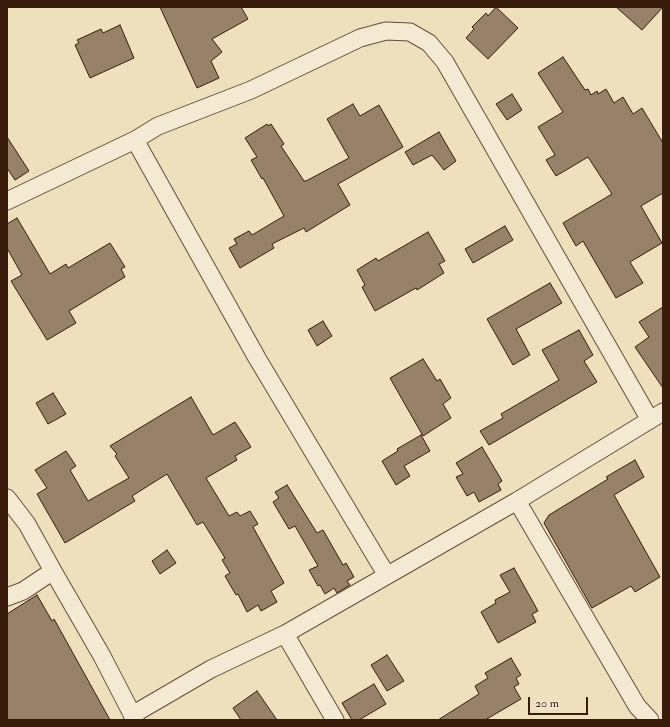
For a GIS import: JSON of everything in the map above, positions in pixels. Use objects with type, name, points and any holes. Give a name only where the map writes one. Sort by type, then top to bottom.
[{"type":"street","points":[[7,201],[135,140],[158,126],[257,87],[360,38],[386,31],[410,32],[428,43],[445,62],[657,416],[517,500],[386,574],[285,634],[211,670],[133,718],[102,656],[27,524],[7,498]]},
{"type":"street","points":[[135,140],[257,358],[386,574]]},
{"type":"street","points":[[517,500],[637,706],[650,720]]},
{"type":"street","points":[[7,597],[23,591],[53,571]]},
{"type":"street","points":[[285,634],[335,720]]},
{"type":"building","points":[[160,7],[241,7],[248,19],[212,39],[222,52],[211,61],[219,78],[197,88]]},
{"type":"building","points":[[496,7],[518,28],[488,59],[466,38],[474,29],[472,27],[486,13],[488,16]]},
{"type":"building","points":[[616,7],[663,7],[642,30]]},
{"type":"building","points":[[120,25],[134,58],[90,78],[75,45],[79,43],[77,40],[101,29],[103,33]]},
{"type":"building","points":[[563,57],[585,90],[588,89],[591,95],[597,91],[598,94],[606,89],[614,103],[623,97],[633,114],[642,108],[663,143],[663,193],[641,206],[662,243],[630,262],[643,283],[616,298],[583,241],[576,246],[563,223],[612,194],[588,157],[556,176],[546,160],[555,155],[538,127],[563,112],[538,73]]},
{"type":"building","points":[[512,94],[522,110],[507,120],[496,104]]},
{"type":"building","points":[[353,104],[360,116],[379,105],[403,147],[338,184],[350,205],[306,232],[304,228],[272,244],[274,248],[240,268],[229,248],[237,244],[234,239],[249,231],[252,235],[284,216],[263,178],[262,179],[251,160],[257,157],[245,138],[267,124],[268,126],[271,124],[284,144],[281,146],[304,181],[306,181],[349,158],[327,119]]},
{"type":"building","points":[[439,132],[456,161],[444,170],[432,155],[413,165],[405,152]]},
{"type":"building","points":[[7,137],[29,171],[15,180],[7,168]]},
{"type":"building","points":[[17,218],[50,274],[66,264],[68,268],[110,243],[125,267],[121,269],[125,277],[69,311],[76,323],[47,340],[11,281],[22,275],[7,248],[7,224]]},
{"type":"building","points":[[505,226],[513,240],[473,263],[465,249]]},
{"type":"building","points":[[428,232],[445,261],[439,264],[444,273],[417,290],[416,288],[375,311],[362,287],[365,285],[357,270],[376,258],[378,261]]},
{"type":"building","points":[[550,283],[562,303],[516,329],[530,355],[513,365],[487,319]]},
{"type":"building","points":[[663,307],[663,388],[635,347],[649,337],[639,322]]},
{"type":"building","points":[[323,321],[332,336],[317,346],[308,330]]},
{"type":"building","points":[[579,330],[593,355],[584,361],[597,382],[489,445],[480,431],[503,418],[501,414],[559,380],[542,350]]},
{"type":"building","points":[[423,359],[437,381],[440,379],[451,398],[443,404],[451,418],[423,436],[390,378]]},
{"type":"building","points":[[53,393],[66,414],[48,424],[36,403]]},
{"type":"building","points":[[191,397],[213,435],[235,422],[251,447],[235,456],[237,460],[206,478],[229,516],[237,512],[240,516],[250,511],[258,524],[253,527],[284,583],[271,591],[277,602],[261,611],[258,605],[247,612],[238,594],[236,595],[225,576],[230,573],[222,560],[225,558],[203,522],[197,525],[167,474],[132,496],[135,501],[65,543],[37,494],[47,488],[35,470],[66,451],[76,466],[70,470],[88,501],[129,478],[115,456],[117,454],[110,446]]},
{"type":"building","points":[[421,435],[430,451],[404,466],[410,476],[396,485],[382,461],[398,451],[397,449]]},
{"type":"building","points":[[482,447],[502,481],[498,484],[501,490],[479,502],[474,492],[467,496],[456,477],[463,474],[456,463]]},
{"type":"building","points":[[635,460],[644,477],[614,495],[660,577],[635,592],[631,586],[592,608],[544,523],[549,515],[608,479],[606,477]]},
{"type":"building","points":[[287,485],[317,533],[323,530],[343,565],[346,563],[354,577],[347,581],[350,585],[337,593],[334,588],[325,594],[320,585],[318,586],[309,570],[318,566],[295,526],[289,529],[273,502],[279,498],[275,492]]},
{"type":"building","points":[[167,550],[176,563],[160,574],[152,561]]},
{"type":"building","points":[[514,568],[538,611],[532,614],[536,622],[498,643],[481,612],[496,603],[495,600],[510,592],[500,575]]},
{"type":"building","points":[[37,595],[52,621],[54,619],[110,720],[7,720],[7,614]]},
{"type":"building","points":[[387,655],[404,681],[387,691],[371,665]]},
{"type":"building","points":[[511,658],[521,675],[516,678],[519,684],[514,687],[521,699],[485,720],[438,720],[479,694],[475,686],[488,678],[485,673]]},
{"type":"building","points":[[374,684],[386,704],[359,720],[352,720],[342,703]]},
{"type":"building","points":[[257,691],[277,720],[241,720],[233,708]]}]
